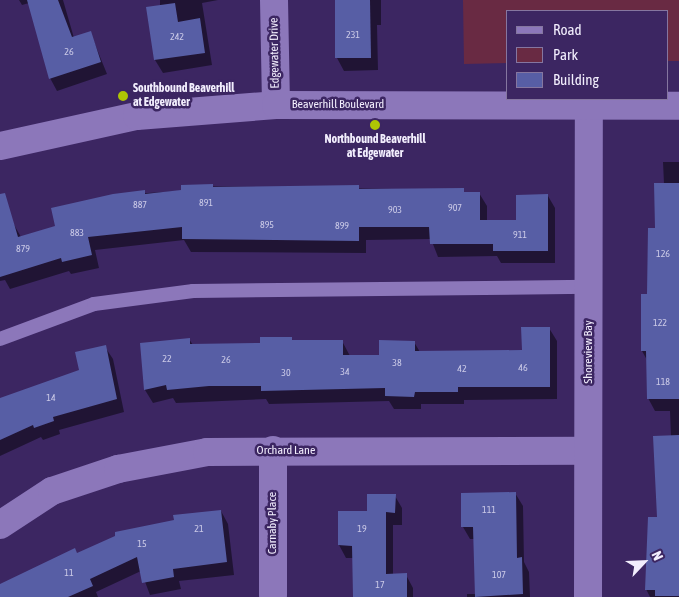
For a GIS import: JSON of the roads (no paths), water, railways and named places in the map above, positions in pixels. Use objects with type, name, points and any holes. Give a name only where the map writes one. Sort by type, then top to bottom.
[{"type":"street","name":"Edgewater Drive","points":[[274,0],[276,105]]},
{"type":"street","name":"Beaverhill Boulevard","points":[[0,146],[137,116],[276,105],[679,106]]},
{"type":"street","name":"Shoreview Bay","points":[[588,597],[589,106]]},
{"type":"street","name":"Orchard Lane","points":[[0,525],[52,491],[118,468],[207,452],[273,450],[588,451]]},
{"type":"street","name":"Carnaby Place","points":[[273,450],[273,596]]},
{"type":"lane","points":[[0,339],[94,304],[193,290],[589,287]]},
{"type":"place","name":"Southbound Beaverhill at Edgewater","points":[[123,96]]},
{"type":"place","name":"Northbound Beaverhill at Edgewater","points":[[375,125]]}]
